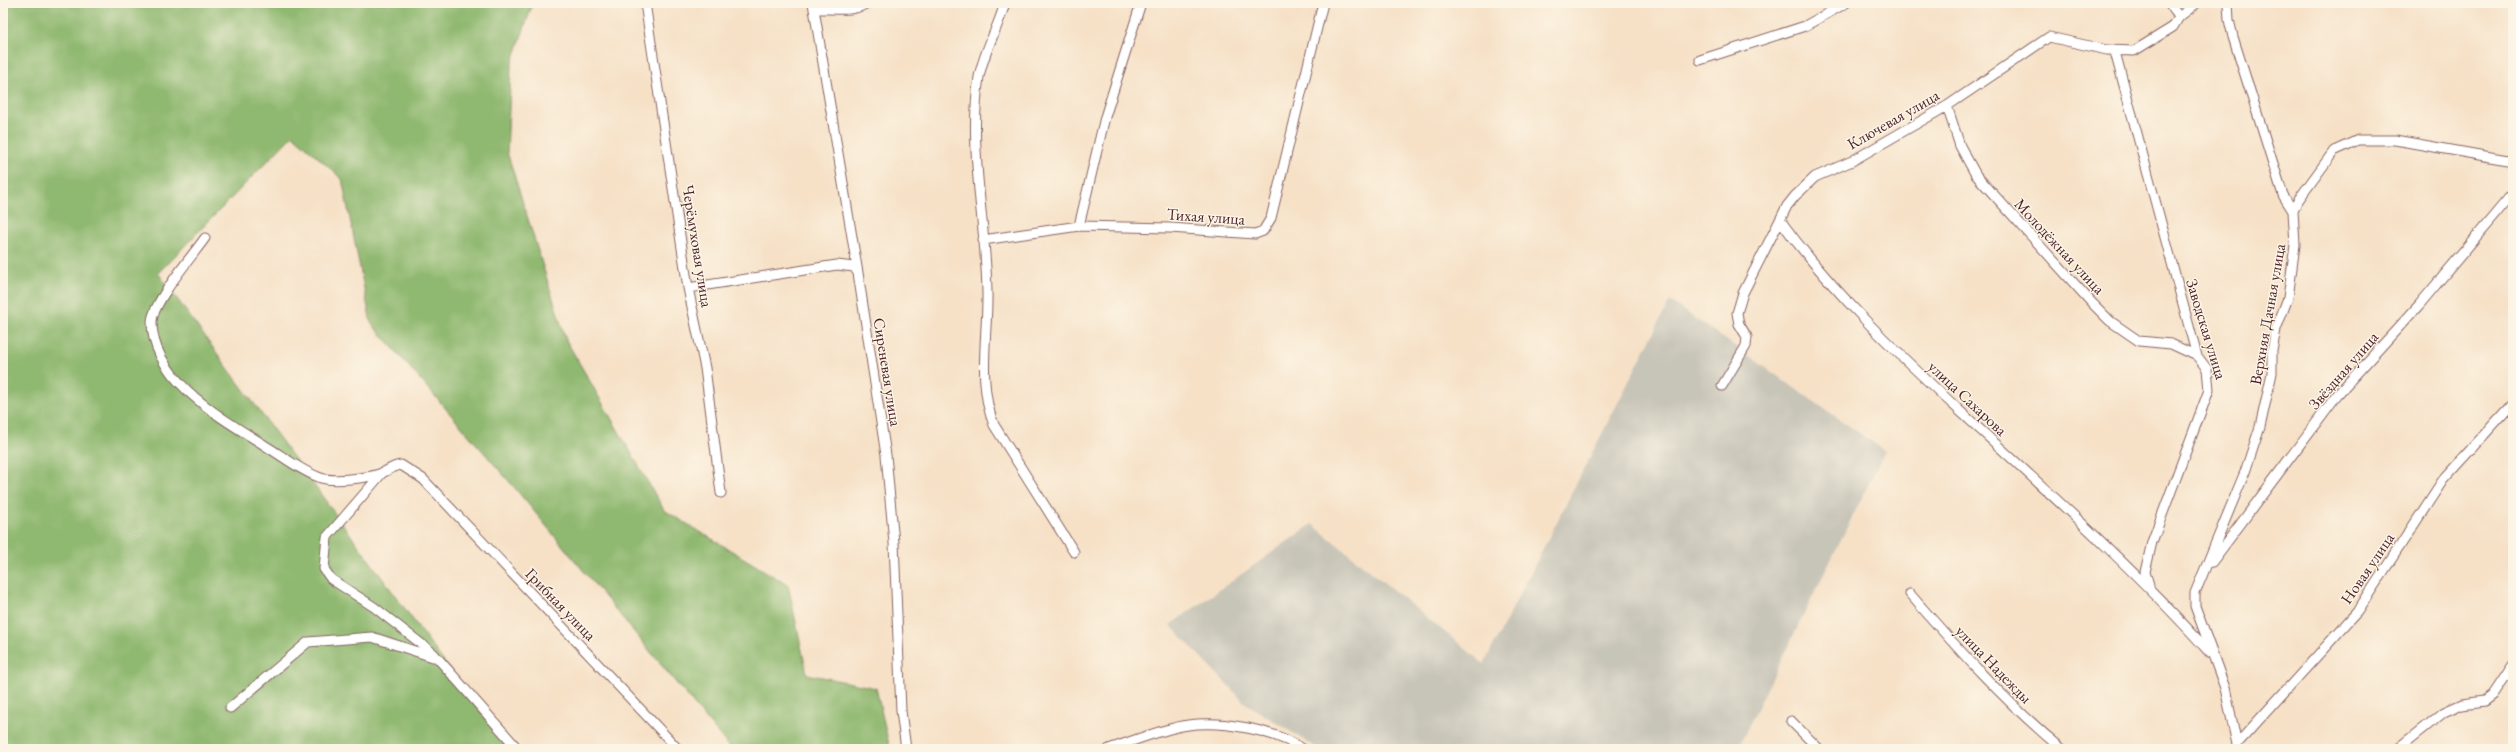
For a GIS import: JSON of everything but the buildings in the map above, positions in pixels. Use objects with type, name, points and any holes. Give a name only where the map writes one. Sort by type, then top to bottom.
[{"type":"street","name":"Черёмуховая улица","points":[[645,3],[688,288],[705,368],[721,493]]},
{"type":"street","points":[[814,6],[849,10],[858,9],[867,3]]},
{"type":"street","points":[[1005,3],[984,59],[979,78],[976,133],[987,291],[984,386],[988,409],[994,424],[1025,476],[1074,552]]},
{"type":"street","points":[[1079,226],[1105,117],[1141,3]]},
{"type":"street","name":"Тихая улица","points":[[983,240],[1079,226],[1170,228],[1255,234],[1263,231],[1271,218],[1323,3]]},
{"type":"street","points":[[1700,60],[1805,26],[1846,3]]},
{"type":"street","points":[[2169,3],[2178,17]]},
{"type":"street","name":"Ключевая улица","points":[[1722,386],[1746,346],[1747,337],[1739,324],[1737,313],[1743,292],[1787,206],[1815,177],[1852,161],[1947,106],[2049,37],[2115,52],[2134,51],[2174,27],[2178,17],[2197,3]]},
{"type":"street","points":[[2228,3],[2229,20],[2233,37],[2283,195],[2294,211]]},
{"type":"street","name":"Сиреневая улица","points":[[814,6],[886,455],[894,543],[902,711],[906,749]]},
{"type":"street","name":"Заводская улица","points":[[2115,52],[2197,356],[2207,369],[2209,390],[2152,542],[2145,572],[2149,586]]},
{"type":"street","name":"Молодёжная улица","points":[[1947,106],[1960,146],[1976,175],[2110,322],[2139,341],[2171,344],[2197,356]]},
{"type":"street","name":"Верхняя Дачная улица","points":[[2212,656],[2195,606],[2195,593],[2245,472],[2267,398],[2272,373],[2272,351],[2276,329],[2288,298],[2293,265],[2294,211],[2298,199],[2334,151],[2358,140],[2395,140],[2513,161]]},
{"type":"street","name":"Звёздная улица","points":[[2203,573],[2338,395],[2419,305],[2513,193]]},
{"type":"street","name":"улица Сахарова","points":[[1780,220],[1798,244],[1864,320],[2149,586],[2212,656]]},
{"type":"street","points":[[205,238],[156,306],[152,321],[154,340],[164,363],[195,399],[302,469],[322,479],[340,479],[384,472]]},
{"type":"street","points":[[688,288],[837,265],[854,267],[858,273]]},
{"type":"street","name":"Новая улица","points":[[2238,746],[2357,612],[2443,480],[2513,404]]},
{"type":"street","name":"Грибная улица","points":[[384,472],[401,465],[423,479],[678,749]]},
{"type":"street","points":[[384,472],[328,536],[324,569],[331,579],[374,607],[438,659],[518,749]]},
{"type":"street","name":"улица Надежды","points":[[1910,594],[1951,641],[2020,712],[2062,749]]},
{"type":"street","points":[[230,708],[308,642],[372,637],[438,659]]},
{"type":"street","points":[[2212,656],[2225,688],[2238,746]]},
{"type":"street","points":[[2398,749],[2444,712],[2462,704],[2485,701],[2493,695],[2513,665]]},
{"type":"street","points":[[1791,721],[1819,749]]},
{"type":"street","points":[[1109,749],[1188,725],[1224,724],[1256,730],[1303,749]]},
{"type":"shaded area","points":[[1670,301],[1885,451],[1737,749],[1318,749],[1244,702],[1170,625],[1312,524],[1484,664]]},
{"type":"green space","points":[[3,3],[533,3],[511,66],[507,152],[566,340],[664,510],[788,585],[807,674],[876,688],[890,749],[731,749],[514,487],[371,323],[342,179],[293,135],[158,273],[508,749],[3,749]]}]
